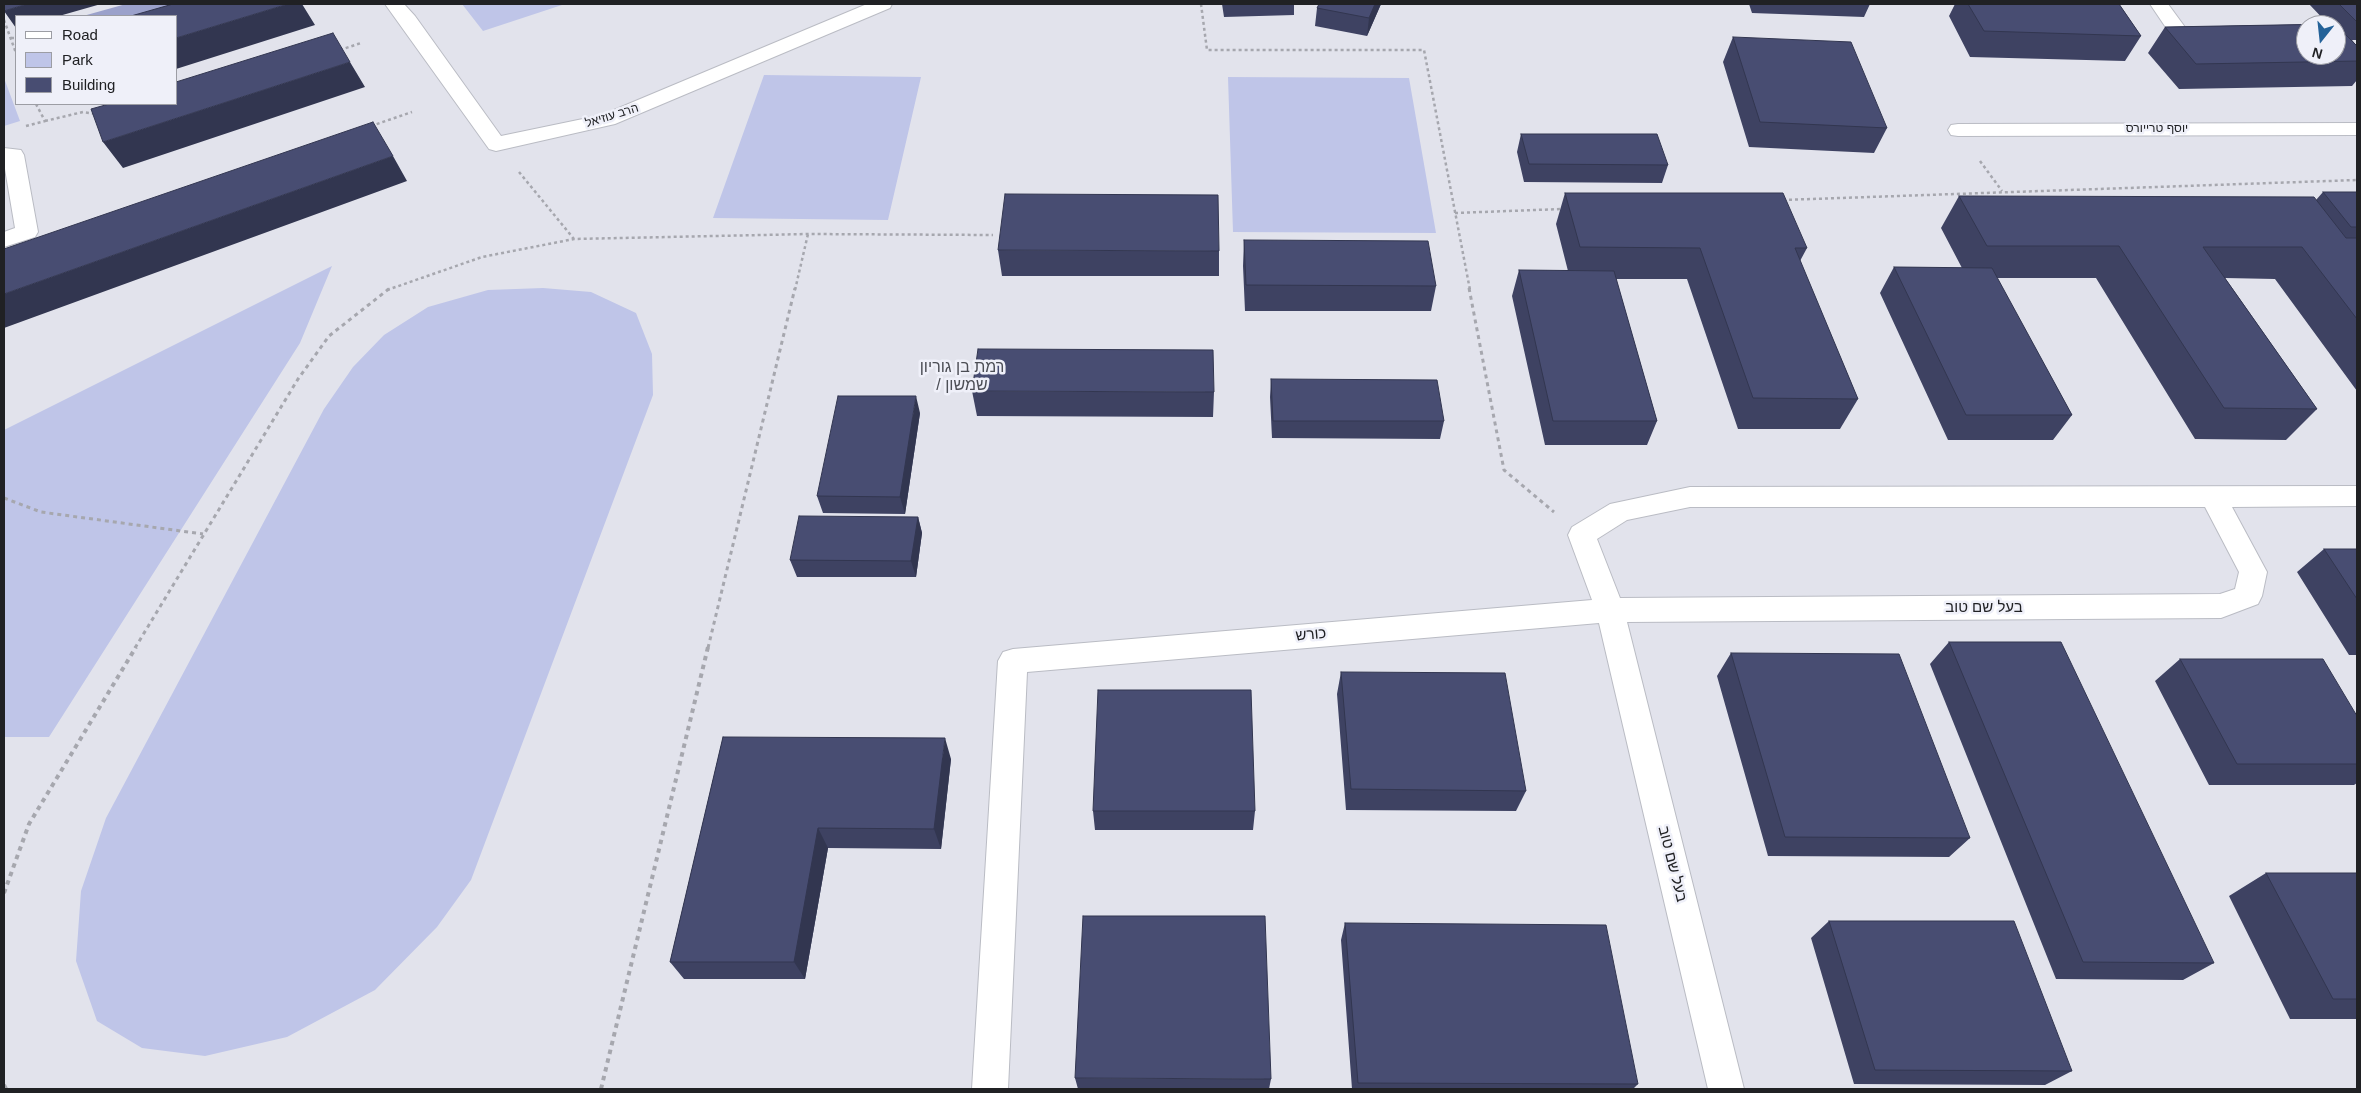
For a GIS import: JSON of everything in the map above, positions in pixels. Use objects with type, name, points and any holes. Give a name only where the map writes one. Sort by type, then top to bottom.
[{"type":"street","points":[[394,4],[408,20],[496,144]]},
{"type":"street","name":"הרב עוזיאל","points":[[496,144],[608,120],[882,4]]},
{"type":"street","points":[[2159,4],[2184,40],[2222,40]]},
{"type":"street","name":"יוסף טרייורס","points":[[1958,130],[2357,129]]},
{"type":"street","points":[[4,155],[13,155],[27,232],[4,240]]},
{"type":"street","points":[[1582,535],[1620,511],[1690,497],[2214,498],[2357,496]]},
{"type":"street","name":"בעל שם טוב","points":[[1610,610],[2221,606],[2248,596],[2253,572],[2214,498]]},
{"type":"street","name":"בעל שם טוב","points":[[1582,535],[1610,610],[1726,1089]]},
{"type":"street","name":"כורש","points":[[990,1089],[1013,661],[1610,610]]},
{"type":"path","points":[[1201,4],[1206,50],[1424,50],[1504,470],[1582,535]]},
{"type":"path","points":[[4,20],[15,50]]},
{"type":"path","points":[[10,38],[15,38]]},
{"type":"path","points":[[333,53],[361,44]]},
{"type":"path","points":[[36,105],[40,114]]},
{"type":"path","points":[[45,121],[83,112],[103,115]]},
{"type":"path","points":[[365,128],[412,112]]},
{"type":"path","points":[[496,144],[574,239]]},
{"type":"path","points":[[1773,200],[2357,180]]},
{"type":"path","points":[[1455,213],[1564,208]]},
{"type":"path","points":[[601,1089],[808,234]]},
{"type":"path","points":[[4,893],[29,824],[298,379],[328,336],[388,289],[482,256],[574,239],[808,234],[993,235]]},
{"type":"path","points":[[4,498],[41,512],[203,534]]},
{"type":"path","points":[[4,1085],[6,1089]]},
{"type":"green space","points":[[462,4],[565,4],[483,31]]},
{"type":"green space","points":[[764,75],[921,77],[888,220],[713,218]]},
{"type":"green space","points":[[1228,77],[1409,78],[1436,233],[1233,232]]},
{"type":"green space","points":[[4,78],[20,121],[4,126]]},
{"type":"green space","points":[[332,266],[300,343],[49,737],[4,737],[4,430]]},
{"type":"green space","points":[[543,288],[591,292],[636,313],[652,354],[653,395],[471,880],[437,927],[375,990],[287,1037],[205,1056],[142,1048],[97,1021],[76,961],[81,891],[106,818],[324,409],[353,367],[384,335],[428,307],[488,290]]},
{"type":"shaded area","points":[[126,4],[253,4],[178,16],[87,15]]},
{"type":"building","points":[[4,4],[27,4],[4,11]]},
{"type":"building","points":[[173,4],[288,4],[178,37],[178,15],[134,15]]},
{"type":"building","points":[[1319,4],[1375,4],[1369,18],[1317,8]]},
{"type":"building","points":[[1968,4],[2119,4],[2141,36],[1984,31]]},
{"type":"building","points":[[2339,4],[2357,4],[2357,22]]},
{"type":"building","points":[[2296,25],[2296,62],[2196,64],[2165,27]]},
{"type":"building","points":[[333,33],[350,62],[103,142],[91,109],[105,105],[178,105],[178,81]]},
{"type":"building","points":[[2346,35],[2357,46],[2357,61],[2346,61]]},
{"type":"building","points":[[1733,37],[1851,42],[1887,128],[1760,122]]},
{"type":"building","points":[[373,122],[393,156],[4,294],[4,249]]},
{"type":"building","points":[[1521,134],[1657,134],[1668,165],[1529,164]]},
{"type":"building","points":[[2323,192],[2357,192],[2357,227],[2351,227]]},
{"type":"building","points":[[1565,193],[1783,193],[1807,248],[1795,248],[1858,399],[1753,398],[1700,248],[1580,247]]},
{"type":"building","points":[[1005,194],[1218,195],[1219,251],[998,250]]},
{"type":"building","points":[[1959,196],[2314,197],[2346,238],[2357,238],[2357,319],[2302,247],[2203,247],[2317,409],[2224,408],[2119,246],[1987,246]]},
{"type":"building","points":[[1244,240],[1428,241],[1436,286],[1246,285]]},
{"type":"building","points":[[1894,267],[1992,268],[2072,415],[1966,415]]},
{"type":"building","points":[[1519,270],[1614,271],[1657,421],[1553,421]]},
{"type":"building","points":[[978,349],[1213,350],[1214,392],[972,391]]},
{"type":"building","points":[[1271,379],[1437,380],[1444,421],[1273,421]]},
{"type":"building","points":[[838,396],[916,396],[900,497],[817,496]]},
{"type":"building","points":[[799,516],[918,517],[911,561],[790,560]]},
{"type":"building","points":[[2324,549],[2357,549],[2357,599]]},
{"type":"building","points":[[1949,642],[2061,642],[2214,963],[2083,962]]},
{"type":"building","points":[[1731,653],[1899,654],[1970,838],[1785,837]]},
{"type":"building","points":[[2180,659],[2323,659],[2357,716],[2357,764],[2237,764]]},
{"type":"building","points":[[1341,672],[1505,673],[1526,791],[1351,789]]},
{"type":"building","points":[[1098,690],[1251,690],[1255,811],[1093,811]]},
{"type":"building","points":[[723,737],[945,738],[934,829],[818,828],[794,962],[670,962]]},
{"type":"building","points":[[2266,873],[2357,873],[2357,999],[2333,999]]},
{"type":"building","points":[[1083,916],[1265,916],[1271,1079],[1075,1078]]},
{"type":"building","points":[[1829,921],[2014,921],[2072,1071],[1875,1070]]},
{"type":"building","points":[[1345,923],[1606,925],[1638,1084],[1358,1083]]},
{"type":"district","name":"רמת בן גוריון / שמשון","points":[[962,377]]}]
